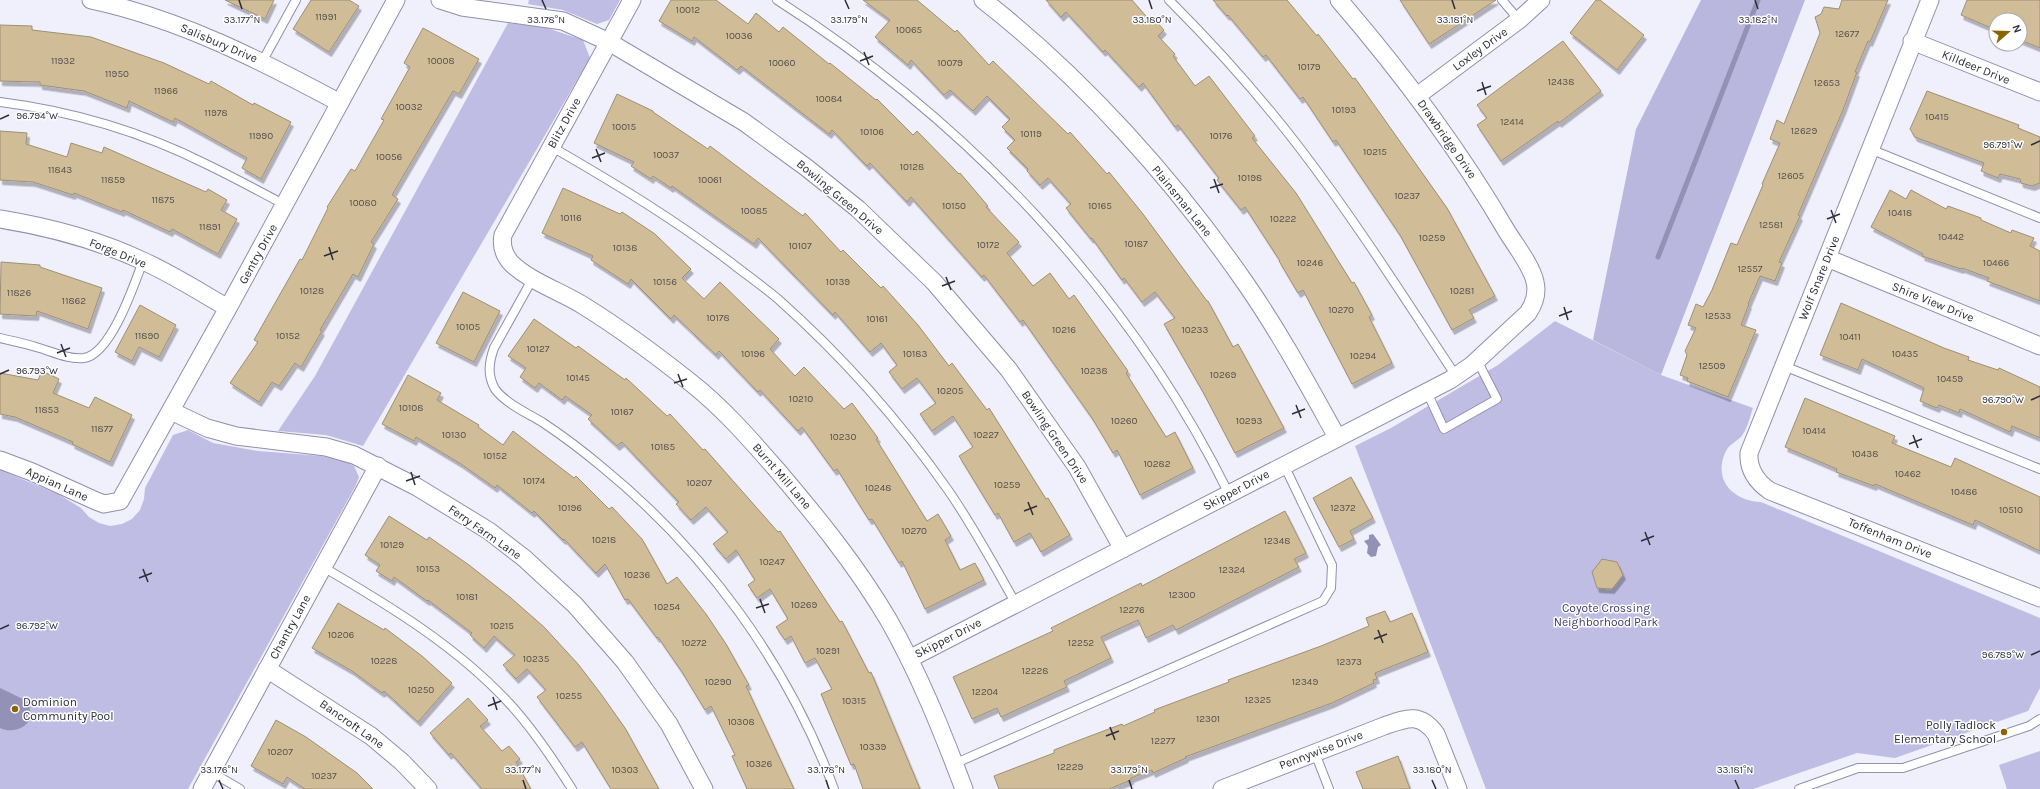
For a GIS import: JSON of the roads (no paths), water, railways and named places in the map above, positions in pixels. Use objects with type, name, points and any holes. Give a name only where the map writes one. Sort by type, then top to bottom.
[{"type":"street","name":"Salisbury Drive","points":[[91,0],[172,24],[214,39],[262,62],[340,103]]},
{"type":"street","name":"Gentry Drive","points":[[114,503],[120,501],[125,495],[396,0]]},
{"type":"street","name":"Bowling Green Drive","points":[[440,0],[462,8],[563,21],[609,42],[744,122],[776,143],[858,209],[934,282],[1009,370],[1077,467],[1123,549]]},
{"type":"street","name":"Blitz Drive","points":[[503,248],[503,235],[632,0]]},
{"type":"street","name":"Plainsman Lane","points":[[984,0],[1004,16],[1073,79],[1131,140],[1192,210],[1250,290],[1289,352],[1337,437]]},
{"type":"street","name":"Drawbridge Drive","points":[[1339,0],[1417,96],[1497,215],[1533,274],[1537,290]]},
{"type":"street","name":"Loxley Drive","points":[[1417,96],[1519,20],[1541,0]]},
{"type":"street","name":"Wolf Snare Drive","points":[[1750,467],[1750,453],[1912,41],[1930,0]]},
{"type":"street","name":"Killdeer Drive","points":[[1912,41],[2040,92]]},
{"type":"street","name":"Forge Drive","points":[[0,219],[36,225],[89,241],[143,261],[228,308]]},
{"type":"street","name":"Burnt Mill Lane","points":[[503,248],[512,264],[532,278],[583,305],[631,337],[692,384],[751,440],[819,519],[887,619],[909,659],[930,703],[964,789]]},
{"type":"street","name":"Shire View Drive","points":[[1827,258],[2040,346]]},
{"type":"street","name":"Skipper Drive","points":[[909,659],[1456,376],[1477,360],[1528,313],[1533,306],[1537,290]]},
{"type":"street","name":"Ferry Farm Lane","points":[[171,411],[207,428],[236,436],[335,449],[378,466],[417,487],[489,531],[524,558],[575,605],[625,662],[651,696],[673,730],[704,789]]},
{"type":"street","name":"Appian Lane","points":[[0,460],[32,472],[96,501],[104,504],[114,503]]},
{"type":"street","name":"Chantry Lane","points":[[202,789],[378,466]]},
{"type":"street","name":"Toffenham Drive","points":[[1750,467],[1760,483],[1770,491],[2040,598]]},
{"type":"street","name":"Bancroft Lane","points":[[267,669],[372,736],[402,762],[428,789]]},
{"type":"street","name":"Pennywise Drive","points":[[1222,789],[1404,719],[1416,718],[1422,720],[1431,727],[1436,734],[1458,789]]},
{"type":"lane","points":[[262,62],[296,0]]},
{"type":"lane","points":[[777,0],[836,39],[888,78],[947,126],[1017,194],[1098,287],[1144,349],[1191,423],[1229,494]]},
{"type":"lane","points":[[1169,0],[1241,77],[1301,149],[1389,275],[1456,376]]},
{"type":"lane","points":[[1502,0],[1519,20]]},
{"type":"lane","points":[[0,102],[70,114],[136,134],[205,163],[285,205]]},
{"type":"lane","points":[[552,147],[644,202],[700,238],[777,298],[836,354],[912,441],[948,490],[970,523],[1016,604]]},
{"type":"lane","points":[[1870,149],[2040,218]]},
{"type":"lane","points":[[0,338],[34,346],[64,356],[84,358],[96,354],[108,338],[130,294],[143,261]]},
{"type":"lane","points":[[532,278],[492,354],[489,366],[496,389],[508,400],[598,463],[632,492],[682,541],[736,608],[781,678],[816,745],[834,789]]},
{"type":"lane","points":[[1427,392],[1444,429],[1497,398],[1477,360]]},
{"type":"lane","points":[[1784,366],[2040,468]]},
{"type":"lane","points":[[954,764],[1323,601],[1331,588],[1332,565],[1284,465]]},
{"type":"lane","points":[[323,567],[398,611],[432,634],[486,681],[526,722],[572,789]]},
{"type":"lane","points":[[1799,789],[1858,768],[1903,768],[2029,726],[2040,719]]},
{"type":"lane","points":[[1315,753],[1329,789]]},
{"type":"lane","points":[[211,772],[240,789]]},
{"type":"waterway","points":[[1658,257],[1758,0]]},
{"type":"place","name":"Dominion Community Pool","points":[[15,709]]},
{"type":"place","name":"Polly Tadlock Elementary School","points":[[2004,732]]},
{"type":"park label","name":"Coyote Crossing Neighborhood Park","points":[[1606,615]]}]
